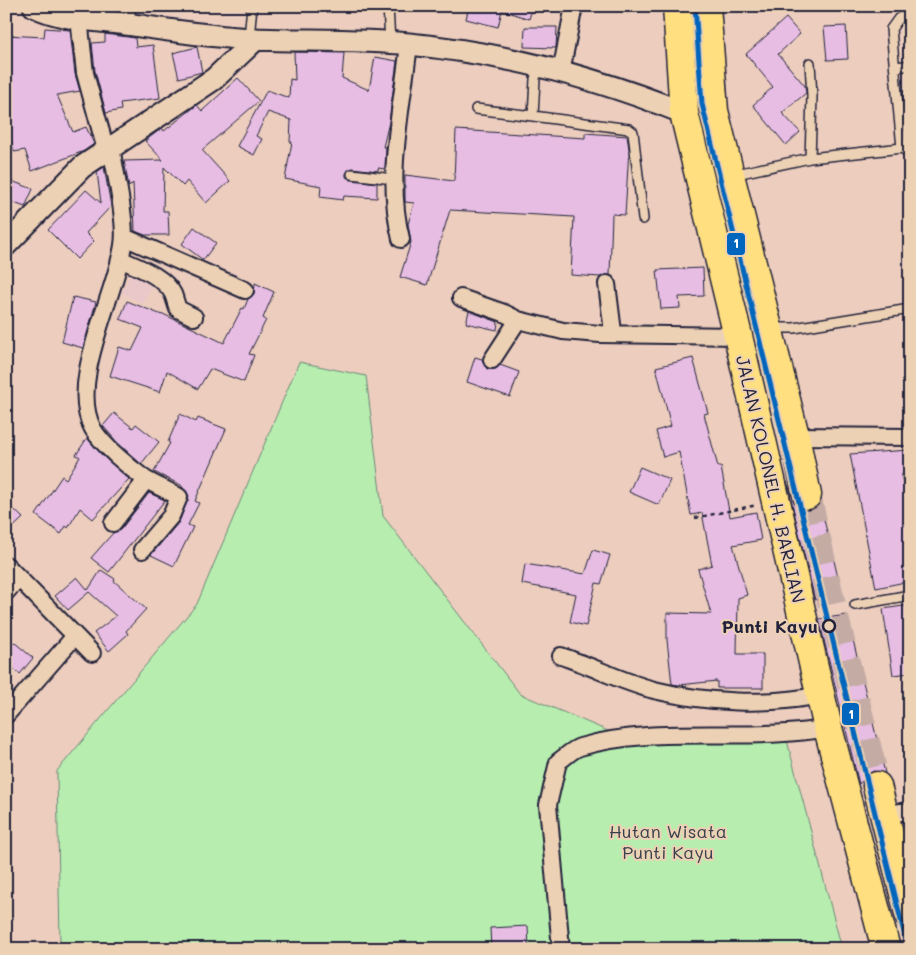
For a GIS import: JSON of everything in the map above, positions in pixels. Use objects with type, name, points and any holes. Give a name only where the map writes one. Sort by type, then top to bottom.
[{"type":"highway","name":"JALAN KOLONEL H. BARLIAN","points":[[677,6],[684,113],[738,336],[820,696],[886,949]]},
{"type":"highway","points":[[706,6],[714,111],[795,436],[807,495]]},
{"type":"highway","points":[[877,786],[897,813],[910,917]]},
{"type":"street","points":[[34,6],[79,18],[130,15],[253,39],[399,44],[456,50],[561,72],[639,95],[684,113]]},
{"type":"street","points":[[561,72],[574,6]]},
{"type":"street","points":[[79,18],[85,73],[109,149],[124,237],[120,259],[88,366],[85,398],[94,430],[103,441],[146,480],[179,498],[171,516],[142,550]]},
{"type":"street","points":[[7,245],[40,208],[82,168],[214,79],[253,39]]},
{"type":"street","points":[[399,44],[393,179],[394,210],[400,239]]},
{"type":"street","points":[[124,237],[245,290]]},
{"type":"street","points":[[120,259],[154,275],[172,293],[178,309],[194,317]]},
{"type":"street","points":[[607,284],[613,332]]},
{"type":"street","points":[[461,298],[518,320],[563,331],[600,334],[613,332],[631,335],[738,336]]},
{"type":"street","points":[[492,360],[518,320]]},
{"type":"street","points":[[795,436],[910,437]]},
{"type":"street","points":[[113,524],[146,480]]},
{"type":"street","points":[[6,565],[74,637],[92,653]]},
{"type":"street","points":[[6,592],[20,578]]},
{"type":"street","points":[[6,715],[74,637]]},
{"type":"street","points":[[568,659],[653,690],[714,702],[802,699],[820,696]]},
{"type":"street","points":[[561,949],[548,805],[558,762],[578,748],[625,739],[748,736],[808,732],[828,728]]},
{"type":"lane","points":[[252,6],[253,39]]},
{"type":"lane","points":[[388,6],[399,44]]},
{"type":"lane","points":[[902,148],[891,29],[899,18],[910,15]]},
{"type":"lane","points":[[810,63],[812,96],[810,158]]},
{"type":"lane","points":[[896,67],[910,65]]},
{"type":"lane","points":[[533,116],[535,79],[538,67]]},
{"type":"lane","points":[[476,109],[629,129],[633,132],[642,219]]},
{"type":"lane","points":[[730,176],[810,158],[902,148],[910,154]]},
{"type":"lane","points":[[352,174],[393,179]]},
{"type":"lane","points":[[768,328],[794,328],[910,309]]},
{"type":"lane","points":[[854,606],[910,594]]},
{"type":"path","points":[[695,518],[776,501]]},
{"type":"shaded area","points":[[133,269],[155,280],[143,304],[121,293]]},
{"type":"green space","name":"Hutan Wisata Punti Kayu","points":[[299,362],[366,376],[383,516],[520,694],[608,731],[786,737],[842,949],[55,949],[60,943],[57,771],[197,604]]},
{"type":"building","points":[[469,6],[533,6],[529,19],[502,10],[498,27],[466,19]]},
{"type":"building","points":[[786,18],[800,34],[778,54],[805,86],[806,93],[782,113],[800,132],[786,145],[753,105],[773,87],[746,54]]},
{"type":"building","points":[[846,26],[848,59],[827,60],[824,27]]},
{"type":"building","points":[[525,27],[557,27],[556,48],[524,47]]},
{"type":"building","points":[[45,28],[70,30],[75,74],[80,91],[57,95],[73,132],[86,127],[94,144],[84,151],[32,171],[25,150],[14,152],[10,134],[6,135],[6,35],[44,37]]},
{"type":"building","points":[[105,34],[135,38],[136,47],[153,45],[160,98],[120,103],[121,110],[106,113],[95,71],[92,43],[105,42]]},
{"type":"building","points":[[197,47],[202,72],[179,78],[173,53]]},
{"type":"building","points":[[294,52],[344,53],[342,78],[369,90],[375,57],[397,61],[389,122],[383,147],[386,147],[385,169],[378,168],[378,171],[352,168],[346,173],[346,177],[351,180],[377,183],[377,198],[344,196],[343,200],[320,197],[321,186],[285,179],[292,142],[290,142],[291,120],[268,112],[256,136],[262,139],[254,155],[237,146],[267,90],[289,98],[290,79],[295,80]]},
{"type":"building","points":[[238,78],[259,101],[202,150],[230,181],[206,203],[187,181],[183,186],[164,167],[163,211],[168,211],[169,235],[145,235],[135,231],[133,183],[129,187],[124,161],[163,160],[145,141],[162,128],[164,131],[197,105],[202,111]]},
{"type":"building","points":[[456,130],[585,138],[585,133],[627,136],[629,149],[625,215],[612,214],[610,275],[600,277],[571,275],[574,217],[450,210],[427,285],[400,277],[411,242],[408,224],[414,203],[405,202],[405,175],[454,181]]},
{"type":"building","points":[[104,167],[111,206],[86,233],[94,241],[77,259],[48,230],[86,190],[101,203],[97,172]]},
{"type":"building","points":[[6,179],[33,189],[25,207],[6,200]]},
{"type":"building","points":[[194,227],[216,243],[203,260],[182,244]]},
{"type":"building","points":[[703,268],[704,296],[679,297],[680,308],[661,309],[657,270]]},
{"type":"building","points":[[255,283],[274,292],[263,318],[266,320],[249,354],[254,355],[244,382],[210,369],[198,389],[167,371],[160,392],[110,376],[119,347],[132,351],[143,328],[120,319],[127,301],[163,314],[224,343],[242,308],[244,309],[248,299],[254,294]]},
{"type":"building","points":[[73,297],[96,302],[83,348],[62,342]]},
{"type":"building","points":[[469,311],[498,322],[497,330],[466,323]]},
{"type":"building","points":[[475,357],[482,359],[487,369],[496,369],[500,365],[519,372],[510,397],[467,382]]},
{"type":"building","points":[[693,358],[708,413],[704,414],[718,467],[721,467],[730,517],[756,512],[761,540],[733,545],[747,595],[738,598],[737,654],[763,654],[763,688],[717,688],[717,681],[672,684],[667,640],[667,613],[711,614],[698,569],[712,565],[702,513],[691,515],[679,452],[663,457],[656,431],[671,426],[656,367]]},
{"type":"building","points":[[114,413],[133,428],[136,424],[159,442],[141,464],[103,426]]},
{"type":"building","points":[[180,414],[196,422],[198,418],[226,429],[195,501],[199,503],[188,525],[193,527],[174,566],[151,555],[179,522],[189,496],[181,485],[154,472],[170,443],[168,442]]},
{"type":"building","points":[[87,438],[103,456],[129,479],[93,519],[80,508],[68,528],[66,526],[61,534],[36,515],[62,476],[66,479],[80,457],[76,455]]},
{"type":"building","points":[[910,450],[910,475],[901,475],[910,516],[910,581],[876,588],[850,454]]},
{"type":"building","points":[[640,467],[670,480],[659,505],[629,492]]},
{"type":"building","points":[[787,482],[796,506],[803,510],[810,510],[820,503],[842,594],[815,600]]},
{"type":"building","points":[[149,493],[165,500],[109,572],[91,558],[113,533],[121,529]]},
{"type":"building","points":[[6,502],[23,518],[6,534]]},
{"type":"building","points":[[593,550],[610,555],[601,584],[596,583],[586,626],[570,622],[576,594],[522,584],[525,564],[585,574]]},
{"type":"building","points":[[101,570],[115,579],[114,581],[146,609],[126,631],[128,634],[109,651],[94,633],[116,616],[89,592],[68,610],[55,596],[77,577],[88,590]]},
{"type":"building","points":[[910,605],[910,673],[893,675],[883,609]]},
{"type":"building","points":[[847,615],[885,773],[873,771],[859,784],[819,619]]},
{"type":"building","points":[[14,642],[33,658],[20,674],[6,663],[6,651]]},
{"type":"building","points":[[528,926],[529,949],[491,949],[490,928]]},
{"type":"tunnel","points":[[807,495],[833,610],[877,786]]},
{"type":"transit line","name":"1","points":[[695,6],[702,104],[908,949]]},
{"type":"place","name":"Punti Kayu","points":[[829,626]]}]
